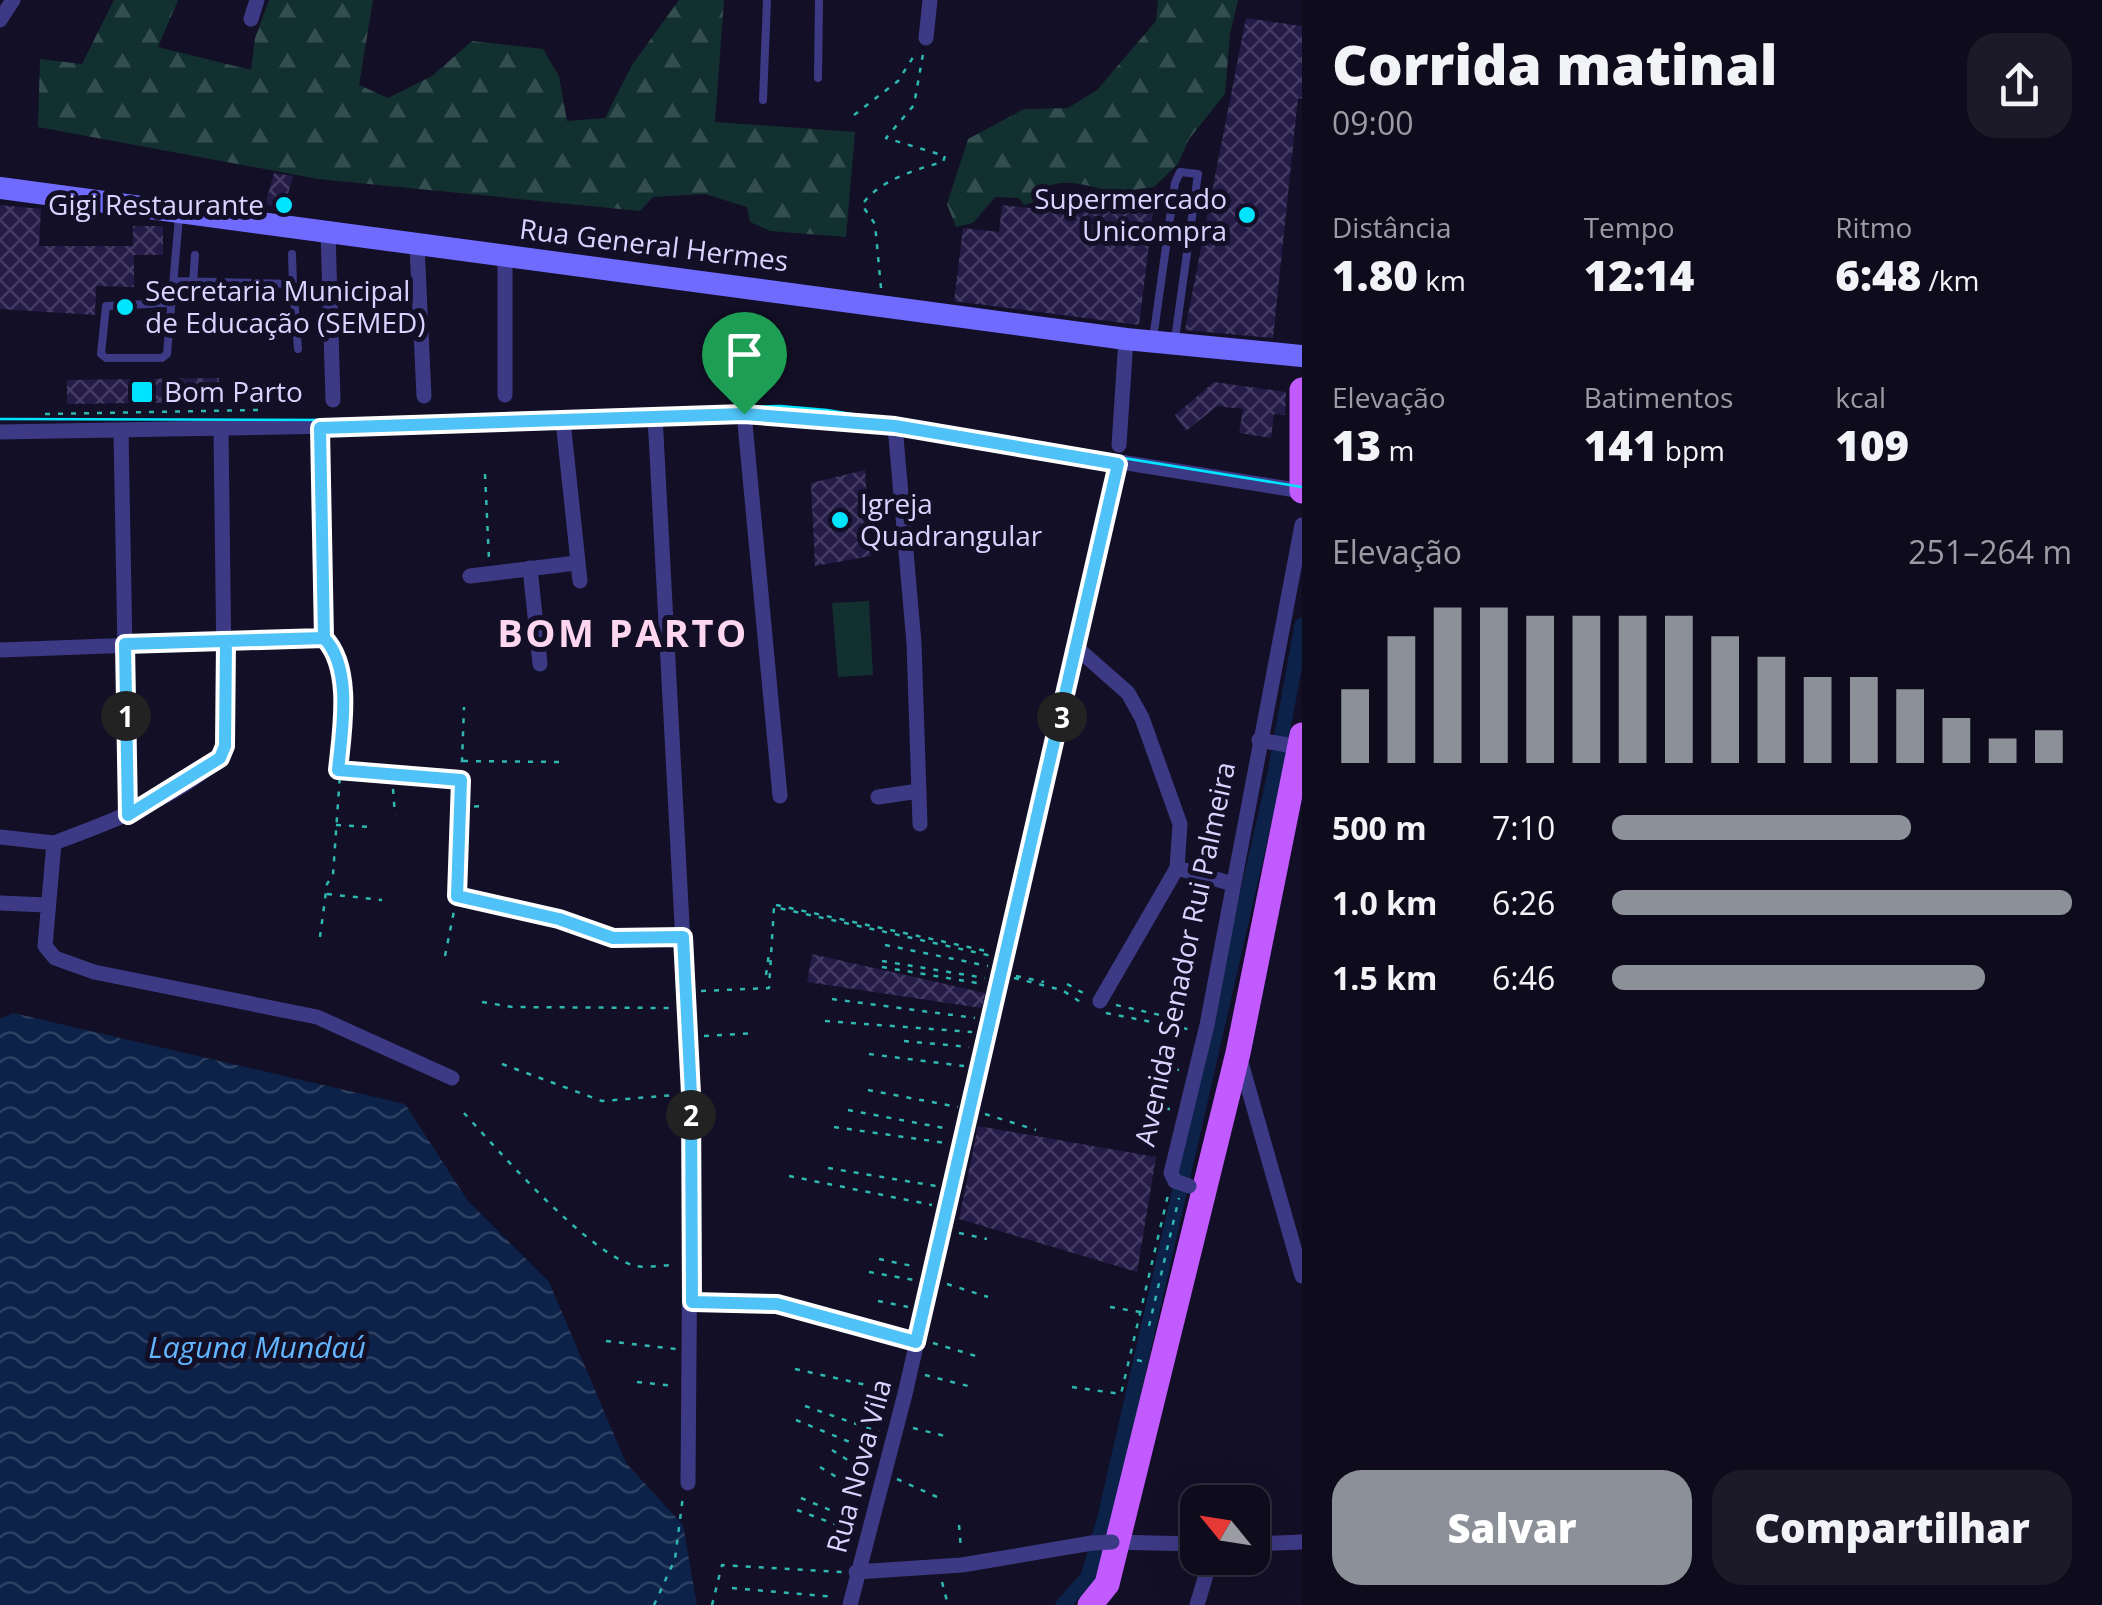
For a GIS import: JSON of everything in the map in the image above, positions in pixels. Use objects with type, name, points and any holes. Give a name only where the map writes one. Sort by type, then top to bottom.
[{"type":"main road","points":[[1302,390],[1302,491]]},
{"type":"main road","points":[[1090,1605],[1106,1595],[1178,1300],[1185,1184],[1238,1053],[1297,742]]},
{"type":"street","points":[[0,20],[14,0]]},
{"type":"street","points":[[250,20],[257,0]]},
{"type":"street","points":[[926,38],[930,0]]},
{"type":"street","name":"Rua General Hermes","points":[[0,188],[1126,338],[1302,356]]},
{"type":"street","points":[[328,232],[333,400]]},
{"type":"street","points":[[417,246],[424,396]]},
{"type":"street","points":[[504,395],[505,257]]},
{"type":"street","points":[[1119,445],[1126,338]]},
{"type":"street","points":[[744,414],[780,796]]},
{"type":"street","points":[[0,432],[320,428],[744,414],[895,426],[1302,491]]},
{"type":"street","points":[[655,416],[691,1094],[688,1483]]},
{"type":"street","points":[[563,421],[580,581]]},
{"type":"street","points":[[895,426],[914,643],[920,824]]},
{"type":"street","points":[[0,650],[324,638],[320,428]]},
{"type":"street","points":[[0,838],[54,842],[128,815],[220,758],[225,746],[226,641],[221,430]]},
{"type":"street","points":[[122,432],[128,815]]},
{"type":"street","name":"Rua Nova Vila","points":[[851,1602],[905,1394],[1118,464]]},
{"type":"street","name":"Avenida Senador Rui Palmeira","points":[[1185,1184],[1181,1132],[1265,741],[1302,525]]},
{"type":"street","points":[[470,576],[576,563]]},
{"type":"street","points":[[530,568],[540,664]]},
{"type":"street","points":[[1078,649],[1128,693],[1142,718],[1180,824],[1177,868],[1100,1001]]},
{"type":"street","points":[[1265,741],[1297,742]]},
{"type":"street","points":[[878,797],[920,791]]},
{"type":"street","points":[[54,842],[43,937],[48,951],[62,962],[94,972],[317,1017],[452,1078]]},
{"type":"street","points":[[1177,868],[1233,884]]},
{"type":"street","points":[[0,902],[46,905]]},
{"type":"street","points":[[1238,1053],[1298,1246],[1302,1276]]},
{"type":"street","points":[[1270,1543],[1302,1542]]},
{"type":"street","points":[[856,1572],[962,1565],[1092,1544],[1180,1544]]},
{"type":"street","points":[[1197,1605],[1206,1575]]},
{"type":"lane","points":[[764,100],[767,0]]},
{"type":"lane","points":[[818,78],[819,0]]},
{"type":"lane","points":[[1188,170],[1198,174],[1164,342],[1176,183],[1180,172],[1188,170]]},
{"type":"lane","points":[[169,303],[106,306],[101,354],[162,358],[168,347],[179,210]]},
{"type":"lane","points":[[193,283],[195,254]]},
{"type":"lane","points":[[292,254],[298,349]]},
{"type":"lane","points":[[174,281],[293,284]]},
{"type":"path","points":[[854,115],[898,81],[926,38]]},
{"type":"path","points":[[883,303],[876,224],[862,205],[867,197],[914,170],[943,162],[944,156],[886,138],[914,105],[926,38]]},
{"type":"path","points":[[45,414],[258,410]]},
{"type":"path","points":[[485,474],[490,571]]},
{"type":"path","points":[[320,937],[333,875],[342,700],[336,651],[324,638]]},
{"type":"path","points":[[445,956],[457,896],[464,707]]},
{"type":"path","points":[[462,761],[564,762]]},
{"type":"path","points":[[338,770],[461,780]]},
{"type":"path","points":[[392,774],[394,814]]},
{"type":"path","points":[[460,807],[484,806]]},
{"type":"path","points":[[334,824],[370,826]]},
{"type":"path","points":[[326,894],[382,900]]},
{"type":"path","points":[[457,896],[559,919],[613,938],[683,937]]},
{"type":"path","points":[[766,976],[776,903],[1003,973]]},
{"type":"path","points":[[885,944],[1044,982]]},
{"type":"path","points":[[882,961],[1003,973]]},
{"type":"path","points":[[882,967],[1003,973]]},
{"type":"path","points":[[1067,984],[1100,1001],[1207,1025]]},
{"type":"path","points":[[832,998],[989,1034]]},
{"type":"path","points":[[482,1002],[512,1008],[687,1008]]},
{"type":"path","points":[[826,1021],[989,1034]]},
{"type":"path","points":[[687,1038],[755,1033]]},
{"type":"path","points":[[904,1041],[989,1034]]},
{"type":"path","points":[[869,1054],[980,1068]]},
{"type":"path","points":[[502,1064],[602,1101],[691,1094]]},
{"type":"path","points":[[1152,1064],[1195,1074]]},
{"type":"path","points":[[868,1090],[971,1109],[1036,1130]]},
{"type":"path","points":[[1152,1108],[1186,1111]]},
{"type":"path","points":[[848,1110],[964,1139]]},
{"type":"path","points":[[464,1113],[530,1185],[610,1253],[636,1266],[691,1264]]},
{"type":"path","points":[[1142,1123],[1181,1132]]},
{"type":"path","points":[[834,1127],[964,1139]]},
{"type":"path","points":[[828,1168],[952,1189]]},
{"type":"path","points":[[789,1176],[948,1209]]},
{"type":"path","name":"Avenida Senador Rui Palmeira","points":[[1072,1387],[1121,1394],[1142,1313],[1185,1184]]},
{"type":"path","points":[[943,1229],[986,1240]]},
{"type":"path","points":[[878,1259],[988,1296]]},
{"type":"path","points":[[869,1272],[932,1277]]},
{"type":"path","points":[[878,1300],[924,1310]]},
{"type":"path","points":[[692,1302],[777,1304],[979,1357]]},
{"type":"path","points":[[1110,1307],[1142,1313]]},
{"type":"path","points":[[606,1340],[692,1350]]},
{"type":"path","points":[[1130,1358],[1149,1363]]},
{"type":"path","points":[[795,1369],[905,1394]]},
{"type":"path","points":[[910,1370],[972,1387]]},
{"type":"path","points":[[637,1382],[691,1388]]},
{"type":"path","points":[[805,1406],[896,1430],[945,1436]]},
{"type":"path","points":[[796,1420],[937,1497]]},
{"type":"path","points":[[832,1450],[886,1471]]},
{"type":"path","points":[[820,1467],[876,1502]]},
{"type":"path","points":[[801,1498],[868,1531]]},
{"type":"path","points":[[796,1510],[868,1531]]},
{"type":"path","points":[[959,1525],[962,1565]]},
{"type":"path","points":[[938,1567],[948,1605]]},
{"type":"path","points":[[732,1588],[851,1602]]},
{"type":"green space","points":[[114,0],[178,0],[158,47],[251,70],[255,38],[269,0],[373,0],[359,85],[388,98],[432,76],[472,41],[543,49],[559,76],[567,121],[605,118],[632,65],[679,0],[724,0],[715,122],[855,132],[846,237],[770,231],[750,222],[747,207],[705,194],[653,197],[640,211],[318,179],[38,127],[40,59],[82,64]]},
{"type":"green space","points":[[1158,0],[1238,0],[1230,34],[1225,94],[1189,139],[1178,164],[1154,187],[1110,191],[1056,184],[1035,202],[1024,205],[1019,198],[995,197],[973,223],[956,227],[947,204],[968,139],[1024,109],[1068,108],[1097,90],[1156,21]]},
{"type":"green space","points":[[869,601],[873,675],[838,677],[832,603]]},
{"type":"water","name":"Laguna Mundaú","points":[[13,1013],[405,1104],[468,1201],[549,1282],[626,1463],[683,1525],[697,1605],[0,1605],[0,1019]]},
{"type":"building","name":"Supermercado Unicompra","points":[[1246,18],[1302,26],[1302,99],[1298,98],[1273,338],[1185,330]]},
{"type":"building","points":[[274,173],[293,176],[284,208],[265,205]]},
{"type":"building","name":"Supermercado Unicompra","points":[[1038,199],[1153,212],[1139,325],[954,301],[963,228],[999,232],[1002,205],[1037,209]]},
{"type":"building","points":[[0,205],[41,209],[39,246],[133,246],[133,226],[163,226],[163,255],[134,255],[134,287],[96,286],[95,315],[0,309]]},
{"type":"building","points":[[219,378],[219,402],[67,404],[67,380]]},
{"type":"building","points":[[1214,382],[1286,392],[1285,415],[1274,414],[1271,438],[1239,433],[1243,409],[1217,406],[1186,431],[1175,415]]},
{"type":"building","name":"Igreja Quadrangular","points":[[865,470],[871,556],[815,566],[811,483]]},
{"type":"building","points":[[812,954],[985,993],[984,1000],[981,1008],[807,982]]},
{"type":"building","points":[[978,1126],[1156,1157],[1137,1272],[959,1219]]},
{"type":"waterway","points":[[1063,1605],[1088,1577],[1105,1517],[1274,778],[1302,625]]},
{"type":"tram line","points":[[0,419],[350,420],[780,406],[827,410],[1302,487]]},
{"type":"place","name":"Gigi Restaurante","points":[[284,205]]},
{"type":"place","name":"Supermercado Unicompra","points":[[1247,215]]},
{"type":"place","name":"Secretaria Municipal de Educação (SEMED)","points":[[125,307]]},
{"type":"place","name":"Bom Parto","points":[[142,392]]},
{"type":"place","name":"Igreja Quadrangular","points":[[840,520]]},
{"type":"district","name":"BOM PARTO","points":[[623,634]]},
{"type":"route","points":[[744,414],[320,428],[324,638],[226,641],[225,746],[220,758],[210,768],[128,815],[125,644],[324,638],[336,651],[344,717],[338,770],[461,780],[457,896],[559,919],[613,938],[683,937],[691,1094],[692,1302],[777,1304],[803,1315],[916,1342],[1118,464],[895,426],[744,414]]}]
